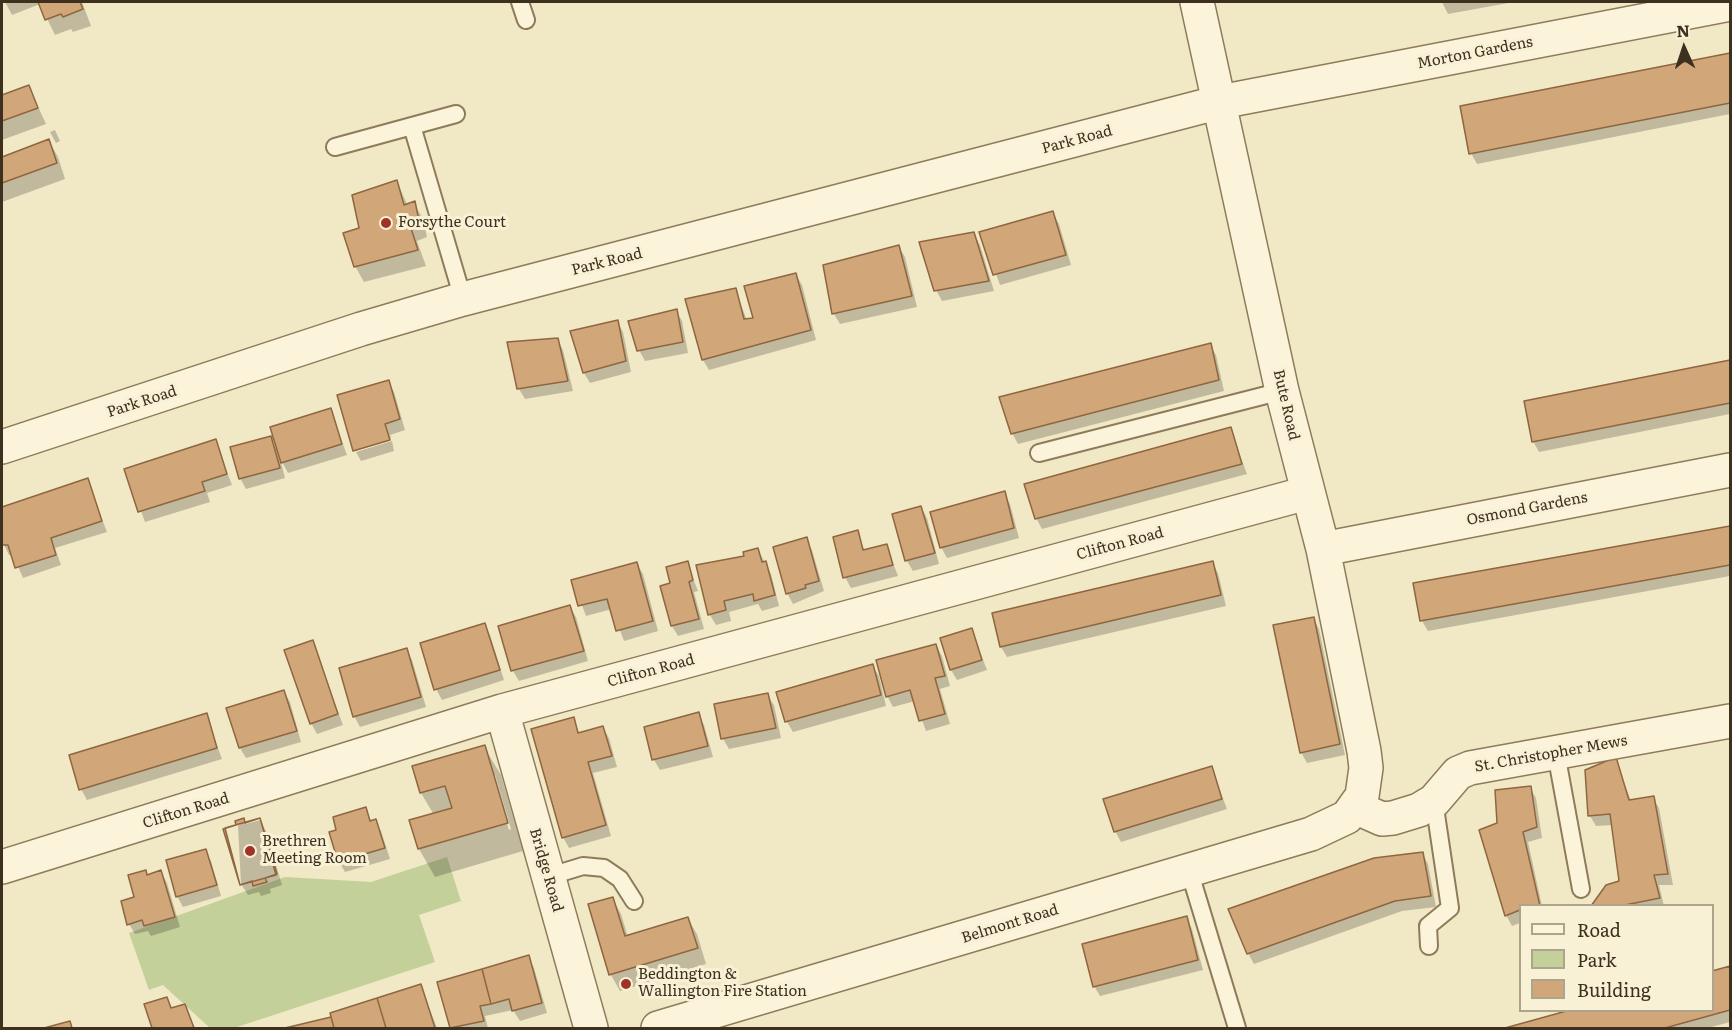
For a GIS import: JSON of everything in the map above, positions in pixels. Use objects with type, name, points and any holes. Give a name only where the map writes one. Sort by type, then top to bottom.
[{"type":"street","name":"Bute Road","points":[[1197,2],[1282,391],[1323,549],[1364,751],[1365,784],[1362,796],[1355,807]]},
{"type":"street","name":"Morton Gardens","points":[[1220,102],[1731,4]]},
{"type":"street","name":"Park Road","points":[[2,447],[350,333],[463,299],[1220,102]]},
{"type":"street","name":"Osmond Gardens","points":[[1323,549],[1731,470]]},
{"type":"street","name":"Clifton Road","points":[[2,867],[502,711],[1307,493]]},
{"type":"street","name":"Bridge Road","points":[[502,711],[591,1029]]},
{"type":"street","name":"St. Christopher Mews","points":[[1355,807],[1382,819],[1419,810],[1434,801],[1458,773],[1464,771],[1731,721]]},
{"type":"street","name":"Belmont Road","points":[[658,1029],[1311,834],[1335,824],[1355,807]]},
{"type":"lane","points":[[520,2],[526,20]]},
{"type":"lane","points":[[335,147],[456,114]]},
{"type":"lane","points":[[412,126],[463,299]]},
{"type":"lane","points":[[1039,453],[1282,391]]},
{"type":"lane","points":[[1556,753],[1581,889]]},
{"type":"lane","points":[[1429,946],[1428,926],[1450,908],[1434,801]]},
{"type":"lane","points":[[547,877],[583,866],[604,868],[620,879],[634,901]]},
{"type":"lane","points":[[1189,870],[1237,1029]]},
{"type":"green space","points":[[447,857],[461,901],[419,915],[435,962],[234,1028],[210,1028],[163,985],[149,990],[129,933],[285,877],[371,882]]},
{"type":"building","points":[[38,2],[80,2],[83,9],[63,17],[61,14],[45,20]]},
{"type":"building","points":[[1730,53],[1730,103],[1469,154],[1460,106]]},
{"type":"building","points":[[29,85],[38,108],[2,121],[2,95]]},
{"type":"building","points":[[49,139],[57,163],[2,183],[2,157]]},
{"type":"building","name":"Forsythe Court","points":[[397,180],[404,205],[415,201],[419,221],[410,225],[418,250],[354,267],[343,233],[359,228],[352,195]]},
{"type":"building","points":[[1053,211],[1066,255],[993,275],[979,232]]},
{"type":"building","points":[[974,232],[989,281],[934,291],[919,242]]},
{"type":"building","points":[[899,245],[912,296],[832,314],[823,265]]},
{"type":"building","points":[[796,273],[811,330],[702,360],[685,299],[736,288],[744,319],[753,318],[744,286]]},
{"type":"building","points":[[677,309],[683,342],[637,351],[628,321]]},
{"type":"building","points":[[618,320],[626,361],[583,373],[570,331]]},
{"type":"building","points":[[558,338],[568,381],[517,389],[507,342]]},
{"type":"building","points":[[1211,343],[1219,380],[1011,434],[999,397]]},
{"type":"building","points":[[1730,360],[1730,403],[1532,442],[1524,401]]},
{"type":"building","points":[[389,380],[400,419],[385,424],[390,440],[353,451],[337,395]]},
{"type":"building","points":[[331,408],[342,444],[281,463],[270,427]]},
{"type":"building","points":[[1231,427],[1242,464],[1035,519],[1024,484]]},
{"type":"building","points":[[271,436],[280,468],[239,479],[230,447]]},
{"type":"building","points":[[216,439],[227,474],[202,482],[205,491],[138,512],[124,469]]},
{"type":"building","points":[[88,478],[102,521],[51,538],[56,555],[15,568],[8,545],[2,545],[2,507]]},
{"type":"building","points":[[1005,491],[1014,528],[940,548],[930,512]]},
{"type":"building","points":[[921,506],[935,553],[905,561],[892,514]]},
{"type":"building","points":[[1730,526],[1730,565],[1420,621],[1413,583]]},
{"type":"building","points":[[858,530],[863,550],[887,544],[893,565],[843,578],[833,537]]},
{"type":"building","points":[[807,537],[819,581],[786,594],[773,547]]},
{"type":"building","points":[[758,548],[762,562],[766,561],[775,595],[754,601],[753,594],[724,601],[726,610],[708,615],[696,565],[744,556],[743,552]]},
{"type":"building","points":[[688,561],[693,580],[689,582],[699,619],[671,626],[660,586],[670,583],[666,567]]},
{"type":"building","points":[[1213,561],[1221,595],[1000,647],[992,613]]},
{"type":"building","points":[[637,562],[653,621],[616,631],[607,599],[578,606],[571,580]]},
{"type":"building","points":[[570,605],[584,651],[511,671],[498,626]]},
{"type":"building","points":[[1314,617],[1340,744],[1300,753],[1273,625]]},
{"type":"building","points":[[485,623],[500,670],[434,690],[420,643]]},
{"type":"building","points":[[972,628],[982,660],[950,670],[940,638]]},
{"type":"building","points":[[313,640],[338,714],[310,724],[284,650]]},
{"type":"building","points":[[936,644],[945,676],[935,678],[945,714],[919,721],[910,690],[886,697],[876,660]]},
{"type":"building","points":[[407,648],[421,697],[353,717],[339,668]]},
{"type":"building","points":[[873,664],[881,695],[785,722],[776,692]]},
{"type":"building","points":[[284,690],[297,731],[239,748],[226,708]]},
{"type":"building","points":[[768,693],[776,728],[721,739],[714,704]]},
{"type":"building","points":[[699,712],[708,746],[652,760],[644,727]]},
{"type":"building","points":[[207,713],[217,748],[79,790],[69,755]]},
{"type":"building","points":[[574,717],[578,733],[603,726],[612,756],[588,762],[606,825],[562,838],[531,729]]},
{"type":"building","points":[[485,745],[508,823],[418,849],[409,820],[452,808],[445,786],[420,793],[412,766]]},
{"type":"building","points":[[1616,757],[1629,800],[1654,796],[1668,874],[1654,875],[1660,898],[1630,904],[1592,904],[1606,885],[1619,881],[1610,814],[1588,816],[1585,770]]},
{"type":"building","points":[[1212,766],[1222,799],[1114,832],[1103,799]]},
{"type":"building","points":[[1531,786],[1537,827],[1523,832],[1540,904],[1519,904],[1519,910],[1505,916],[1479,830],[1497,823],[1495,790]]},
{"type":"building","points":[[366,807],[370,821],[376,819],[385,848],[338,862],[329,832],[336,830],[333,817]]},
{"type":"building","name":"Brethren Meeting Room","points":[[244,818],[245,823],[260,818],[277,874],[265,878],[267,882],[253,886],[252,881],[240,885],[223,829],[236,825],[235,821]]},
{"type":"building","name":"Brethren Meeting Room","points":[[260,818],[276,875],[240,885],[225,828]]},
{"type":"building","points":[[206,849],[217,885],[176,897],[166,860]]},
{"type":"building","points":[[1423,852],[1431,896],[1395,901],[1247,954],[1228,909],[1374,858]]},
{"type":"building","points":[[146,870],[147,875],[161,870],[175,917],[144,926],[142,920],[127,925],[121,901],[134,897],[128,875]]},
{"type":"building","points":[[613,897],[625,936],[688,917],[698,948],[609,975],[588,904]]},
{"type":"building","points":[[1187,916],[1198,960],[1093,987],[1082,944]]},
{"type":"building","points":[[529,955],[542,1003],[512,1011],[509,999],[491,1004],[482,969]]},
{"type":"building","points":[[1730,966],[1730,1010],[1665,1028],[1505,1028],[1563,1012],[1714,1012],[1714,970]]},
{"type":"building","points":[[482,969],[491,1004],[480,1006],[484,1021],[450,1028],[437,982]]},
{"type":"building","points":[[421,984],[435,1028],[386,1028],[377,998]]},
{"type":"building","points":[[167,997],[171,1008],[185,1004],[194,1028],[152,1028],[144,1004]]},
{"type":"building","points":[[377,998],[386,1028],[334,1028],[330,1013]]},
{"type":"building","points":[[331,1017],[334,1028],[285,1028]]},
{"type":"building","points":[[70,1021],[72,1028],[44,1028]]},
{"type":"place","name":"Forsythe Court","points":[[386,223]]},
{"type":"place","name":"Brethren Meeting Room","points":[[250,851]]},
{"type":"place","name":"Beddington & Wallington Fire Station","points":[[626,984]]}]
